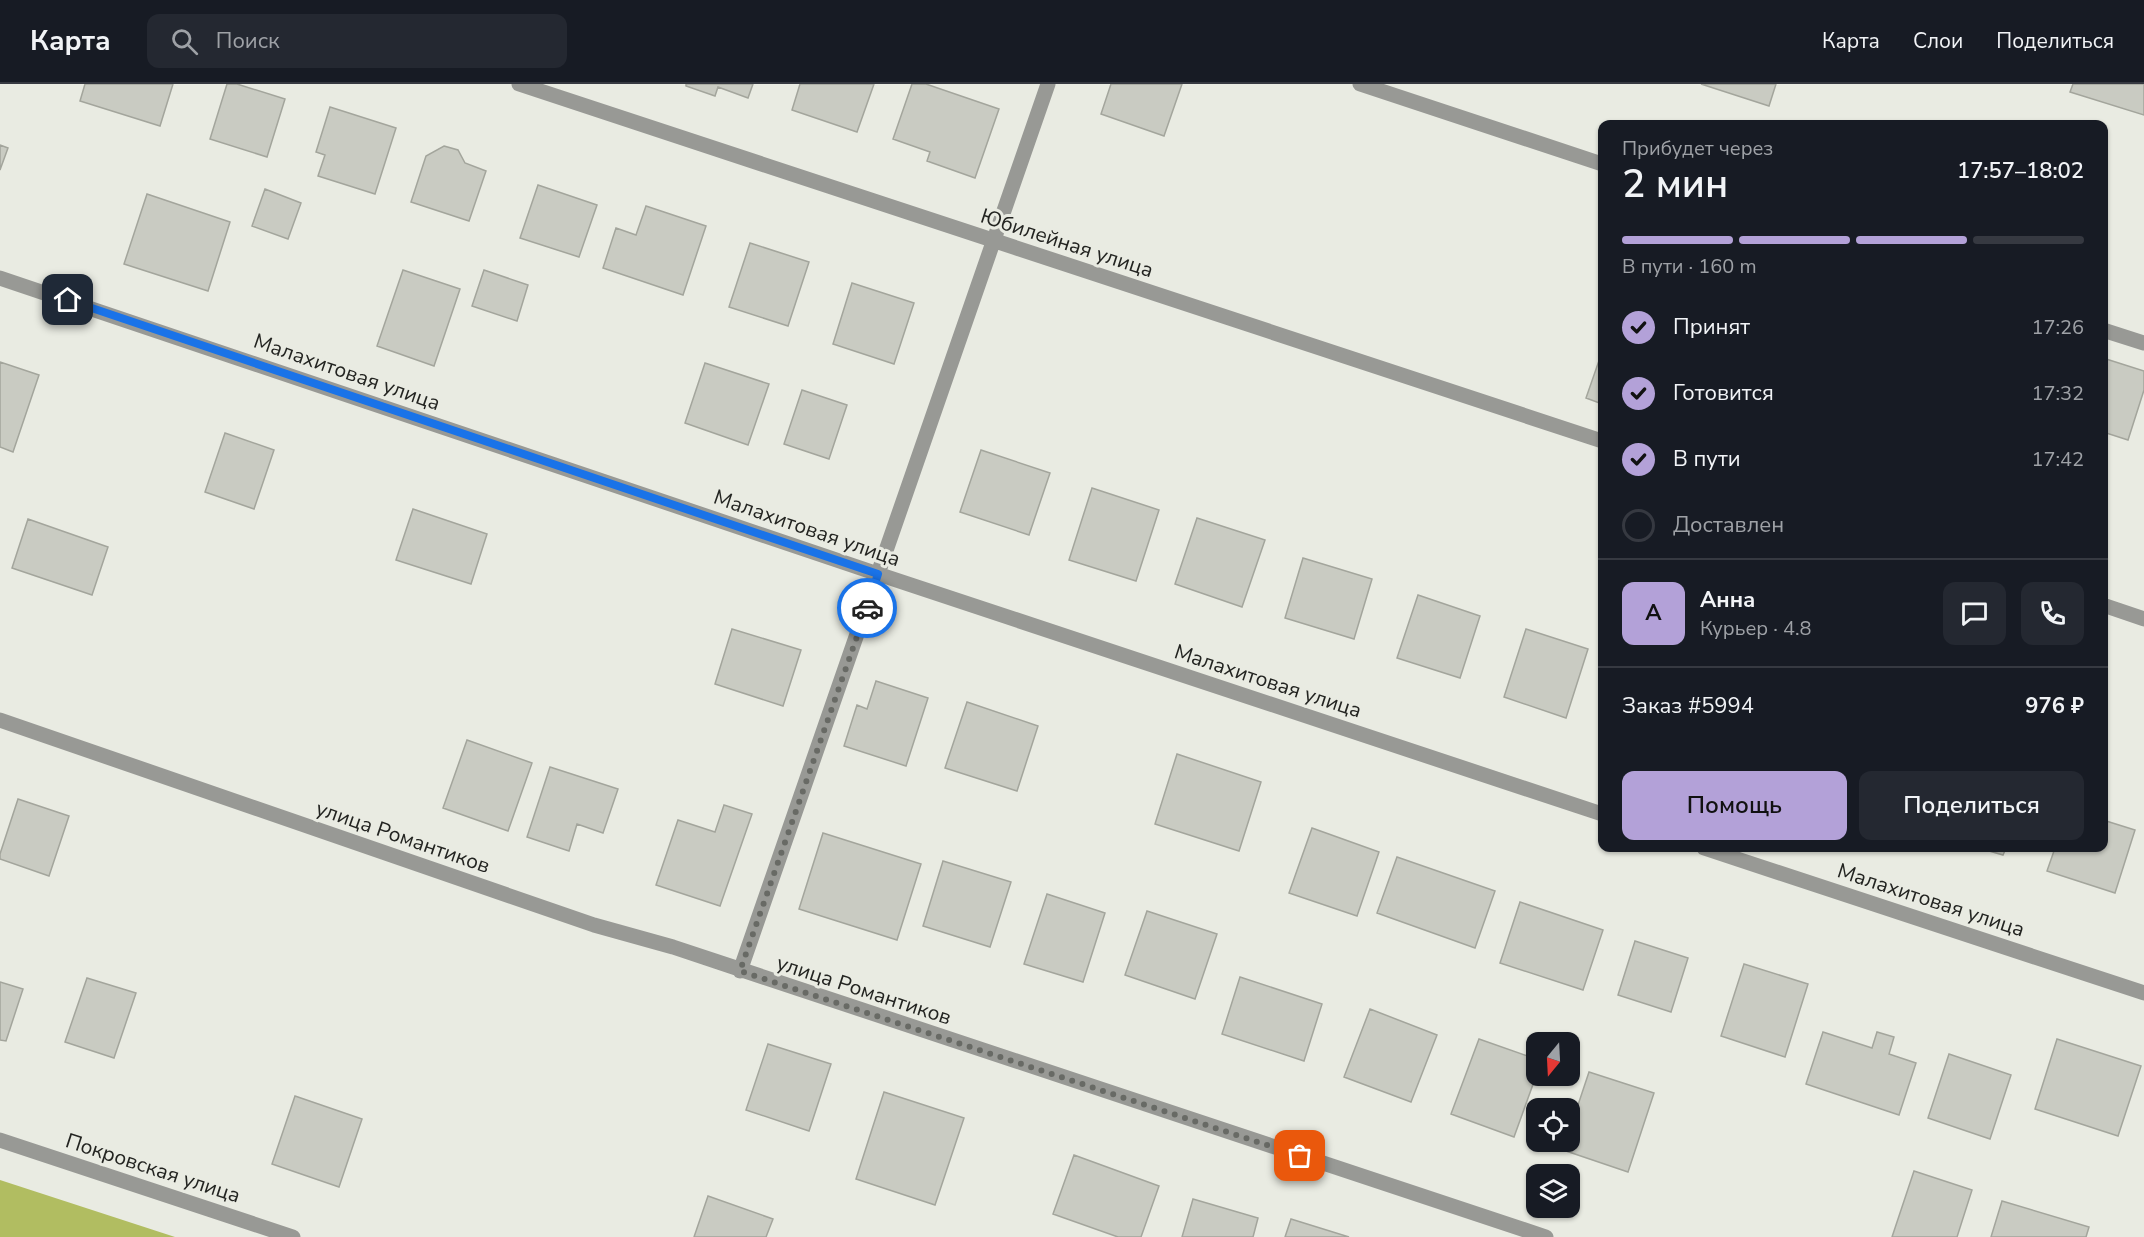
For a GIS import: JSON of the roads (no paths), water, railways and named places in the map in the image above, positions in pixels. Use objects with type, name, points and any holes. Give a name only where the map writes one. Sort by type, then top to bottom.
[{"type":"street","name":"Юбилейная улица","points":[[519,84],[1598,440]]},
{"type":"street","points":[[740,971],[1048,84]]},
{"type":"street","points":[[1360,84],[1598,163]]},
{"type":"street","name":"Малахитовая улица","points":[[0,278],[878,574],[1598,813]]},
{"type":"street","points":[[2108,332],[2144,344]]},
{"type":"street","points":[[2108,607],[2144,619]]},
{"type":"street","name":"улица Романтиков","points":[[0,720],[594,925],[673,947],[1546,1237]]},
{"type":"street","name":"Малахитовая улица","points":[[1716,852],[2144,993]]},
{"type":"street","name":"Покровская улица","points":[[0,1140],[292,1237]]}]
